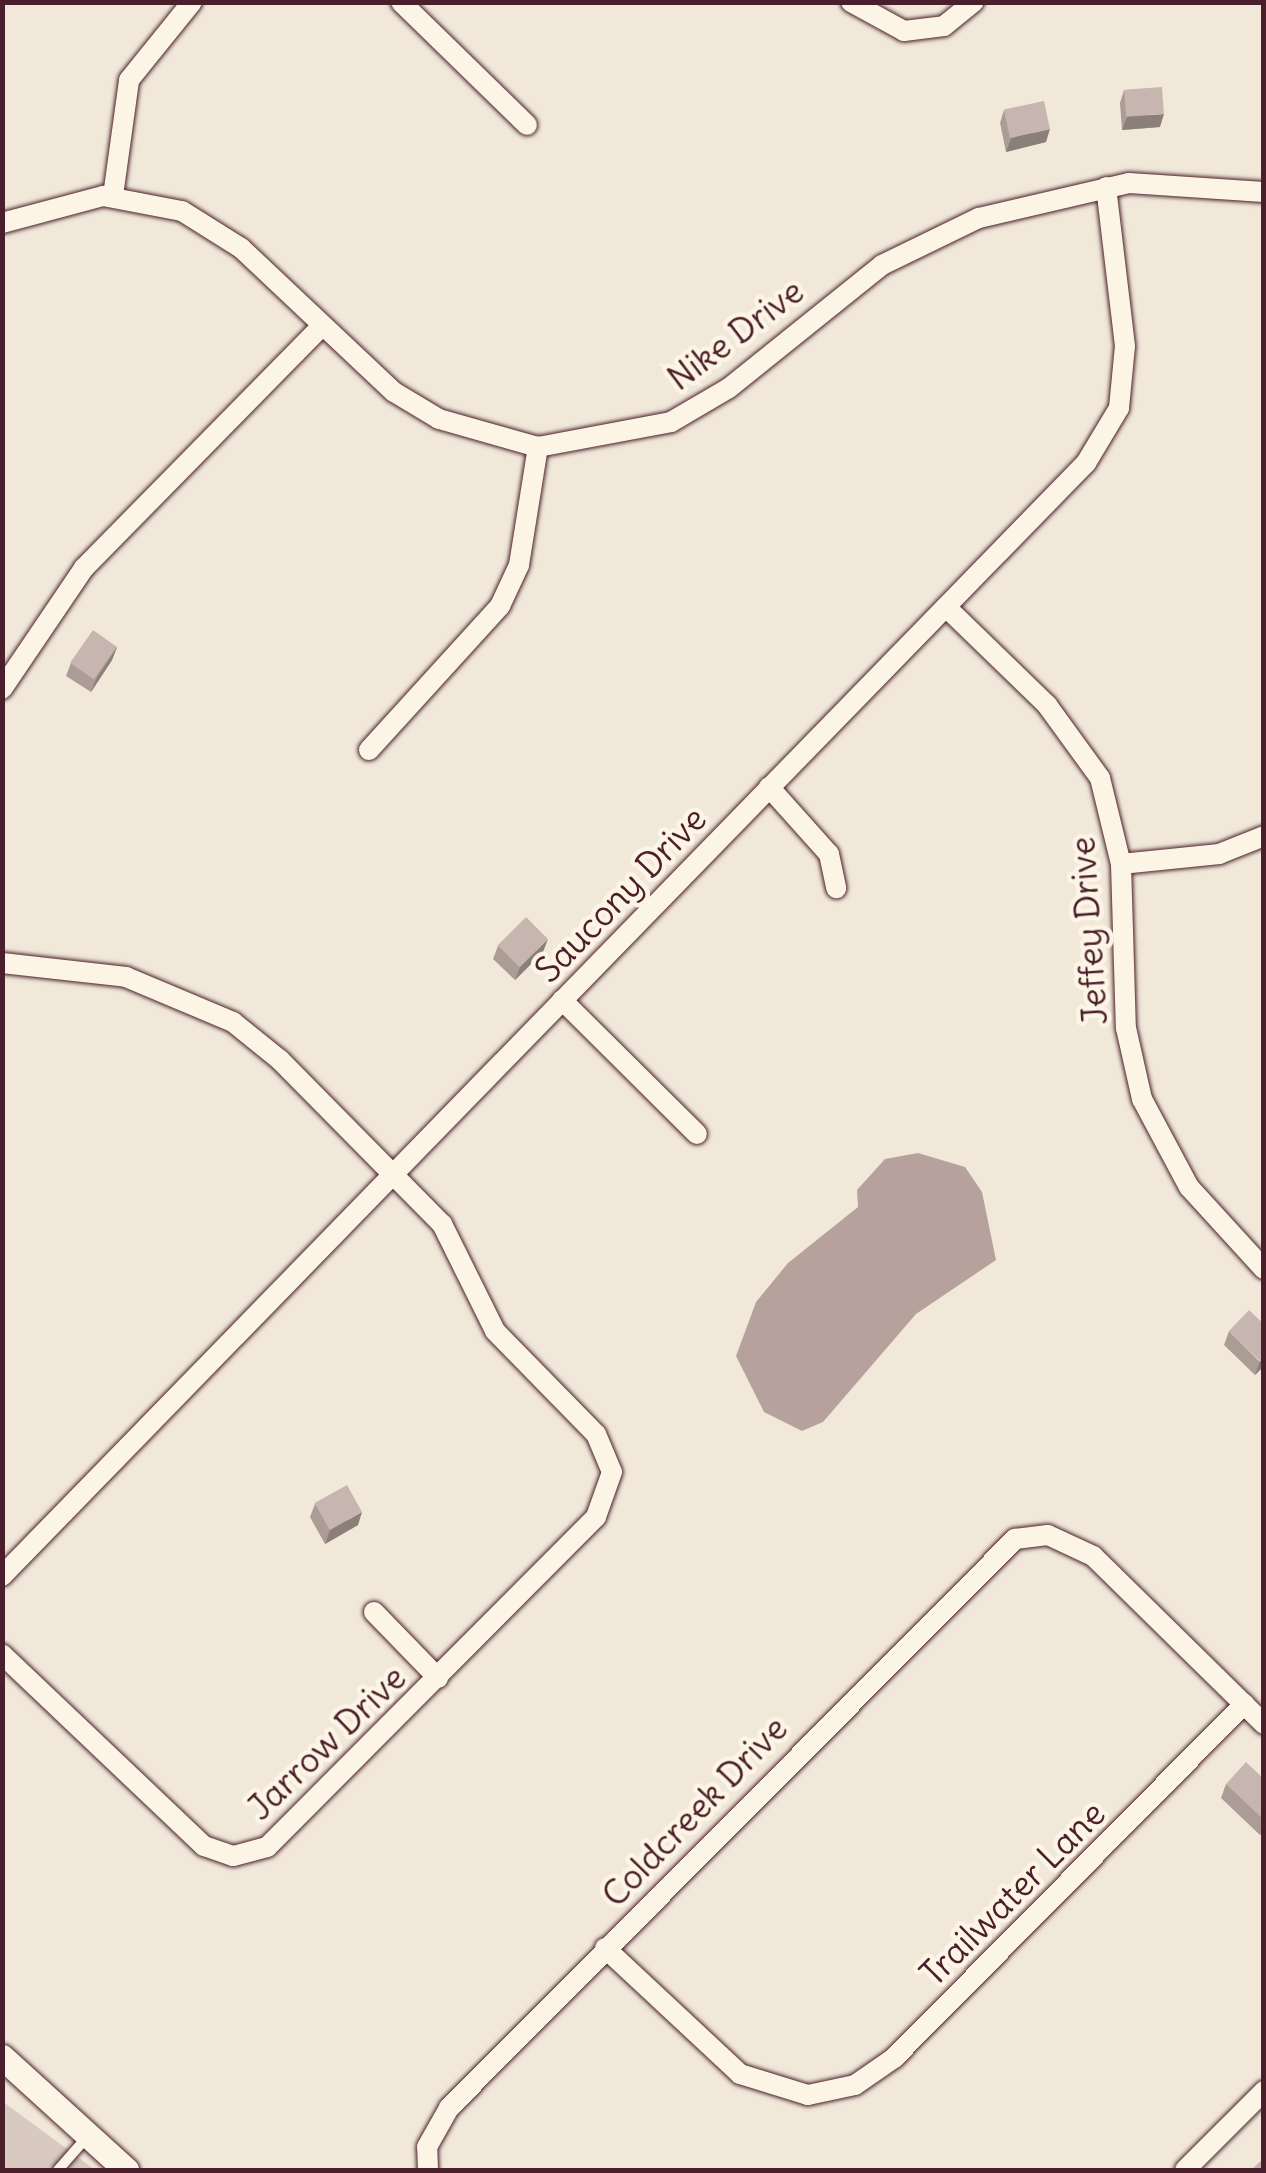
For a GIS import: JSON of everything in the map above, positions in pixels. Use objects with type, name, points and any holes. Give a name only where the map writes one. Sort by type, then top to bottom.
[{"type":"street","points":[[2,223],[61,201],[113,196],[129,80],[192,2]]},
{"type":"street","points":[[400,2],[527,126]]},
{"type":"street","points":[[851,2],[904,31],[944,26],[974,2]]},
{"type":"street","name":"Nike Drive","points":[[113,196],[213,227],[319,329],[440,419],[538,447],[672,422],[729,388],[882,264],[979,218],[1106,187],[1264,192]]},
{"type":"street","name":"Saucony Drive","points":[[2,1576],[1086,463],[1119,408],[1125,346],[1106,187]]},
{"type":"street","points":[[2,689],[84,568],[319,329]]},
{"type":"street","points":[[368,750],[500,606],[520,566],[538,447]]},
{"type":"street","name":"Jeffey Drive","points":[[946,607],[1079,743],[1114,815],[1120,864],[1126,1028],[1142,1100],[1188,1187],[1264,1269]]},
{"type":"street","points":[[769,787],[830,854],[836,888]]},
{"type":"street","points":[[1120,864],[1219,854],[1264,836]]},
{"type":"street","points":[[2,963],[126,977],[233,1022],[394,1174]]},
{"type":"street","points":[[562,1000],[697,1134]]},
{"type":"street","name":"Jarrow Drive","points":[[2,1654],[188,1834],[233,1856],[286,1832],[596,1517],[612,1472],[596,1434],[495,1331],[442,1224],[394,1174]]},
{"type":"street","name":"Coldcreek Drive","points":[[428,2170],[427,2147],[449,2108],[988,1558],[1016,1539],[1048,1535],[1092,1556],[1244,1704]]},
{"type":"street","points":[[374,1612],[438,1678]]},
{"type":"street","points":[[1244,1704],[1264,1724]]},
{"type":"street","name":"Trailwater Lane","points":[[606,1948],[740,2074],[808,2095],[855,2085],[894,2058],[1244,1704]]},
{"type":"street","points":[[2,2057],[126,2170]]},
{"type":"street","points":[[1185,2170],[1264,2090]]},
{"type":"lane","points":[[58,2170],[88,2136]]},
{"type":"shaded area","points":[[918,1153],[965,1167],[982,1192],[996,1260],[916,1314],[823,1422],[802,1431],[764,1412],[736,1356],[756,1302],[788,1263],[858,1207],[857,1190],[885,1159]]},
{"type":"shaded area","points":[[2,2101],[94,2169],[3,2170]]},
{"type":"building","points":[[1162,87],[1164,114],[1126,117],[1124,90]]},
{"type":"building","points":[[1044,101],[1050,129],[1010,138],[1004,110]]},
{"type":"building","points":[[93,630],[117,647],[94,679],[70,663]]},
{"type":"building","points":[[526,917],[548,939],[520,967],[498,945]]},
{"type":"building","points":[[1249,1310],[1264,1324],[1264,1357],[1260,1361],[1229,1331]]},
{"type":"building","points":[[347,1485],[362,1512],[330,1530],[315,1503]]},
{"type":"building","points":[[1246,1762],[1264,1779],[1264,1820],[1226,1784]]},
{"type":"building","points":[[1264,2158],[1264,2170],[1251,2170]]}]
